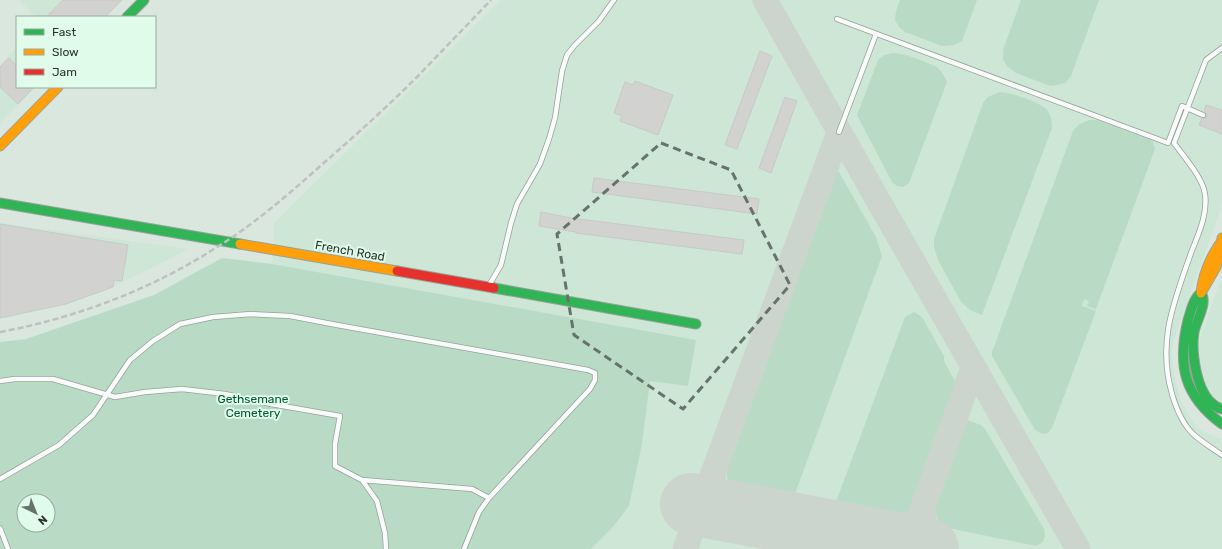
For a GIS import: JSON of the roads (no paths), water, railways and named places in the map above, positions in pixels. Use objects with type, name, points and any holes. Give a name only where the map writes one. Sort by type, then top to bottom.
[{"type":"street","points":[[127,16],[144,0]]},
{"type":"street","points":[[0,146],[57,88]]},
{"type":"street","name":"French Road","points":[[0,203],[211,238],[696,324]]},
{"type":"street","points":[[1221,243],[1218,262],[1209,283],[1198,296],[1183,338],[1183,362],[1185,376],[1200,405],[1210,416],[1222,424]]},
{"type":"street","points":[[1198,296],[1203,296],[1203,302],[1194,334],[1196,370],[1204,394],[1216,408],[1222,409]]},
{"type":"lane","points":[[488,288],[501,265],[517,204],[540,164],[549,139],[555,118],[562,71],[567,55],[599,21],[614,0]]},
{"type":"lane","points":[[837,19],[1168,142],[1182,106],[1203,115]]},
{"type":"lane","points":[[839,132],[876,34]]},
{"type":"lane","points":[[1222,48],[1206,60],[1174,143],[1203,185],[1206,204],[1201,224],[1168,324],[1166,357],[1167,374],[1178,412],[1193,433],[1222,455]]},
{"type":"lane","points":[[0,479],[59,445],[93,415],[130,360],[153,341],[180,324],[213,316],[251,314],[290,316],[588,370],[595,373],[595,380],[590,389],[489,498],[479,512],[464,549]]},
{"type":"lane","points":[[0,381],[15,379],[53,379],[115,397],[182,388],[225,394],[340,416],[335,444],[335,466],[362,480],[472,489],[489,498]]},
{"type":"lane","points":[[362,480],[377,501],[385,533],[386,549]]},
{"type":"lane","points":[[0,528],[8,549]]},
{"type":"railway","points":[[0,332],[56,319],[111,301],[138,290],[190,264],[229,239],[258,219],[286,196],[372,120],[417,77],[491,0]]},
{"type":"park label","name":"Gethsemane Cemetery","points":[[253,406]]}]
